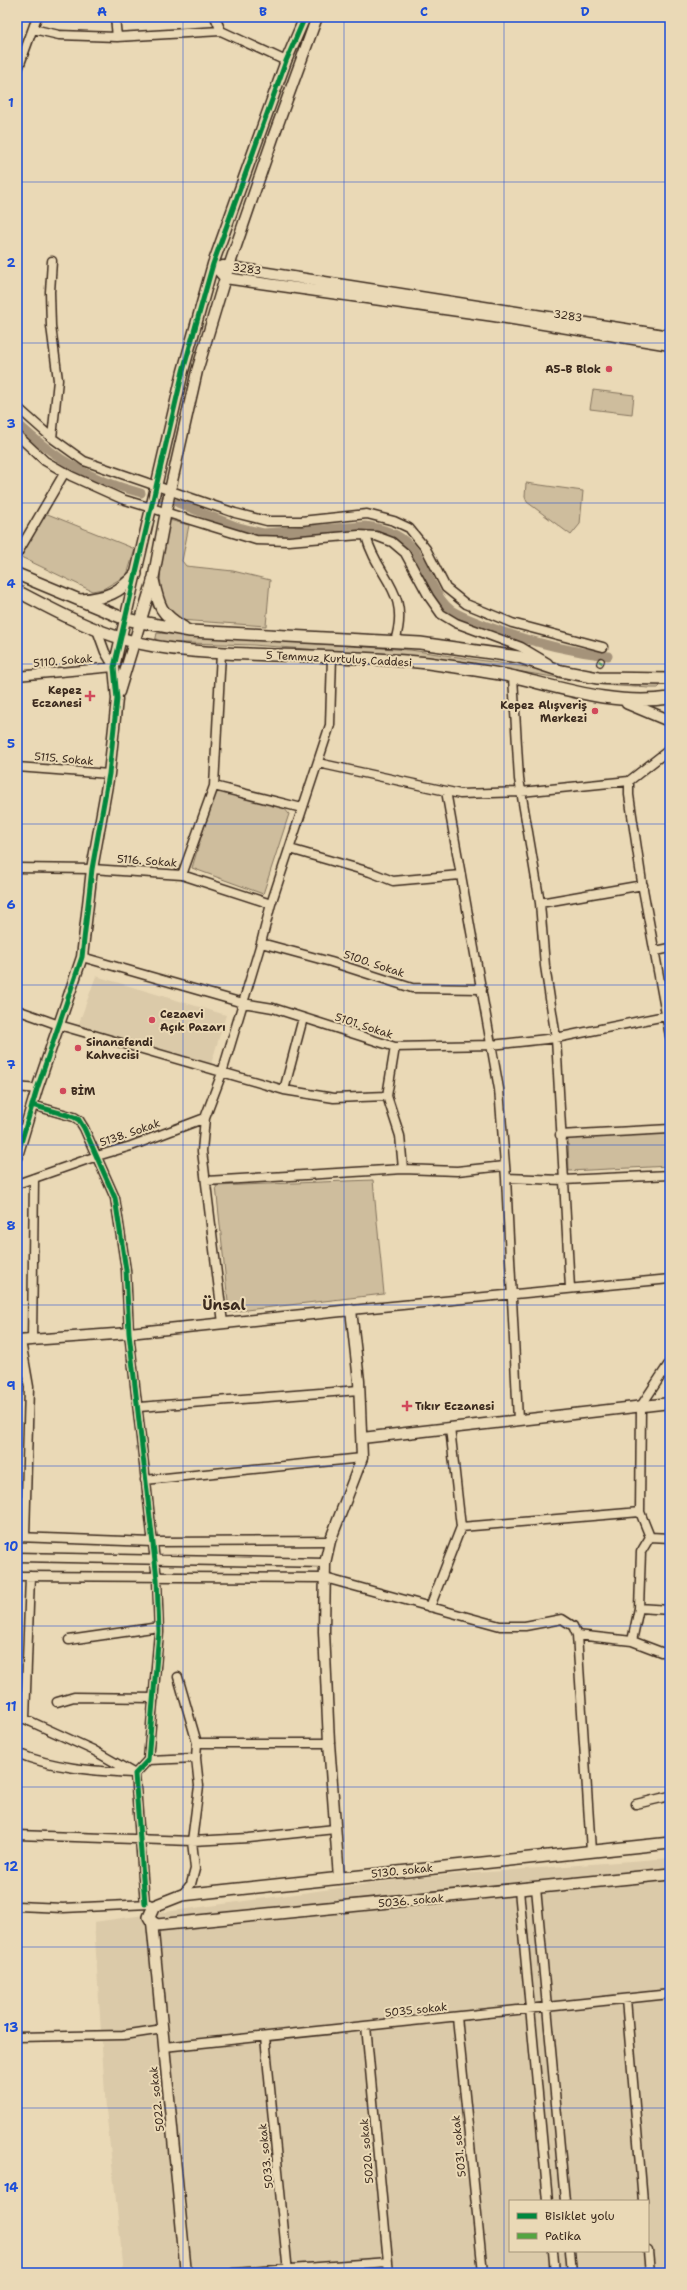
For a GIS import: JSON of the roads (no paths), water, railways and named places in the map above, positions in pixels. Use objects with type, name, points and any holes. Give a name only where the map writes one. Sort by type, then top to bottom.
[{"type":"main road","name":"5 Temmuz Kurtuluş Caddesi","points":[[17,574],[125,619],[190,631],[395,641],[519,656],[561,671],[598,678],[670,679]]},
{"type":"main road","points":[[78,600],[109,596],[124,588],[136,574]]},
{"type":"main road","points":[[153,580],[158,602],[166,617],[190,631]]},
{"type":"main road","name":"5 Temmuz Kurtuluş Caddesi","points":[[17,591],[54,611],[98,630],[135,642],[221,653],[332,656],[428,663],[513,677],[571,692],[610,698],[652,701],[670,698]]},
{"type":"main road","points":[[610,698],[640,707],[670,721]]},
{"type":"main road","name":"5130. sokak","points":[[151,1904],[182,1895],[670,1843]]},
{"type":"main road","name":"5036. sokak","points":[[152,1922],[157,1925],[670,1874]]},
{"type":"main road","points":[[151,1904],[149,1917],[152,1922]]},
{"type":"street","points":[[17,72],[37,17]]},
{"type":"street","points":[[115,17],[117,37]]},
{"type":"street","points":[[215,17],[221,31]]},
{"type":"street","points":[[112,667],[136,574],[183,371],[213,264],[286,61],[305,17]]},
{"type":"street","points":[[17,1156],[37,1089],[82,957],[92,869],[109,774],[117,700],[153,580],[165,511],[197,371],[225,278],[288,93],[317,17]]},
{"type":"street","points":[[33,29],[59,36],[117,37],[221,31],[286,61]]},
{"type":"street","points":[[52,261],[50,292],[58,380],[52,438]]},
{"type":"street","name":"3283","points":[[213,264],[670,336]]},
{"type":"street","name":"3283","points":[[213,264],[225,278],[486,315],[670,345]]},
{"type":"street","points":[[17,407],[52,438],[84,461],[235,513],[267,521],[301,521],[366,514],[394,521],[409,528],[426,549],[446,588],[466,604],[512,623],[603,647]]},
{"type":"street","points":[[17,435],[46,461],[65,472],[122,499],[256,540],[288,541],[366,536],[392,542],[405,553],[429,597],[441,614],[456,623],[521,647],[561,671]]},
{"type":"street","points":[[17,554],[65,472]]},
{"type":"street","points":[[366,536],[397,600],[400,625],[395,641]]},
{"type":"street","points":[[98,630],[105,652],[112,667],[117,700]]},
{"type":"street","points":[[182,875],[214,786],[221,653]]},
{"type":"street","points":[[223,1323],[202,1151],[205,1118],[222,1073],[261,943],[271,904],[330,725],[332,656]]},
{"type":"street","name":"5110. Sokak","points":[[17,676],[112,667]]},
{"type":"street","points":[[513,677],[521,792],[540,903],[545,966],[556,1038],[560,1135],[570,1288]]},
{"type":"street","points":[[318,763],[460,794],[521,792],[629,781],[670,749]]},
{"type":"street","name":"5115. Sokak","points":[[17,766],[109,774]]},
{"type":"street","points":[[629,781],[629,795],[642,885],[668,1015],[670,1036]]},
{"type":"street","points":[[214,786],[302,808]]},
{"type":"street","points":[[446,791],[499,1089],[513,1295],[518,1420]]},
{"type":"street","points":[[290,849],[370,872],[392,881],[460,875]]},
{"type":"street","name":"5116. Sokak","points":[[17,868],[92,869],[182,875],[271,904]]},
{"type":"street","points":[[540,903],[642,885]]},
{"type":"street","name":"5100. Sokak","points":[[261,943],[331,962],[412,988],[482,989]]},
{"type":"street","points":[[656,951],[670,948]]},
{"type":"street","name":"5101. Sokak","points":[[82,957],[243,1003],[273,1008],[395,1047],[491,1045],[556,1038],[668,1015]]},
{"type":"street","points":[[17,1010],[59,1025],[284,1090],[334,1098],[388,1096]]},
{"type":"street","points":[[284,1090],[302,1018]]},
{"type":"street","points":[[395,1047],[388,1096],[400,1136],[403,1169]]},
{"type":"street","points":[[17,1087],[37,1089]]},
{"type":"street","points":[[17,1906],[63,1908],[151,1904],[140,1840],[135,1774],[148,1760],[159,1627],[157,1577],[145,1480],[139,1407],[129,1332],[126,1270],[115,1198],[97,1156],[79,1120],[32,1105]]},
{"type":"street","name":"5138. Sokak","points":[[17,1184],[97,1156],[131,1146],[205,1118]]},
{"type":"street","points":[[560,1135],[670,1129]]},
{"type":"street","points":[[206,1181],[403,1169],[457,1171],[504,1166]]},
{"type":"street","points":[[506,1178],[563,1180],[670,1175]]},
{"type":"street","points":[[32,1340],[34,1178]]},
{"type":"street","points":[[330,1541],[152,1542],[21,1537],[29,1387],[19,1341],[129,1332],[670,1279]]},
{"type":"street","points":[[339,1878],[329,1743],[324,1631],[325,1563],[330,1541],[362,1458],[359,1390],[352,1310]]},
{"type":"street","points":[[650,1537],[640,1512],[640,1406],[670,1362]]},
{"type":"street","points":[[139,1407],[359,1390]]},
{"type":"street","points":[[362,1438],[670,1403]]},
{"type":"street","points":[[430,1607],[461,1527],[450,1428]]},
{"type":"street","points":[[145,1480],[362,1458]]},
{"type":"street","points":[[461,1527],[640,1512]]},
{"type":"street","points":[[650,1537],[670,1538]]},
{"type":"street","points":[[632,1641],[639,1608],[641,1552],[650,1537]]},
{"type":"street","points":[[17,1557],[325,1563]]},
{"type":"street","points":[[17,1576],[325,1578],[500,1626],[525,1626],[562,1619],[573,1626],[577,1635],[591,1851]]},
{"type":"street","points":[[30,1576],[21,1719],[93,1750],[135,1774]]},
{"type":"street","points":[[639,1608],[670,1610]]},
{"type":"street","points":[[68,1640],[159,1627]]},
{"type":"street","points":[[577,1635],[632,1641],[661,1652],[670,1652]]},
{"type":"street","points":[[178,1677],[196,1743],[199,1786],[192,1841],[195,1868],[191,1884],[182,1895]]},
{"type":"street","points":[[57,1702],[74,1697],[154,1698]]},
{"type":"street","points":[[196,1743],[329,1743]]},
{"type":"street","points":[[17,1753],[31,1759],[96,1771],[135,1774]]},
{"type":"street","points":[[148,1760],[196,1758]]},
{"type":"street","points":[[636,1804],[670,1796]]},
{"type":"street","points":[[17,1835],[192,1841],[249,1838],[335,1829]]},
{"type":"street","points":[[536,1888],[565,2200]]},
{"type":"street","points":[[519,1890],[548,2200]]},
{"type":"street","name":"5022. sokak","points":[[152,1922],[186,2273]]},
{"type":"street","name":"5035 sokak","points":[[164,2047],[670,1994]]},
{"type":"street","points":[[626,1999],[643,2200]]},
{"type":"street","name":"5031. sokak","points":[[457,2017],[483,2273]]},
{"type":"street","name":"5020. sokak","points":[[366,2026],[389,2273]]},
{"type":"street","points":[[17,2037],[123,2035],[162,2029]]},
{"type":"street","name":"5033. sokak","points":[[265,2037],[288,2271]]},
{"type":"street","points":[[553,2252],[555,2273]]},
{"type":"street","points":[[570,2252],[572,2273]]},
{"type":"street","points":[[648,2252],[650,2273]]},
{"type":"street","points":[[234,2273],[288,2271],[388,2262]]},
{"type":"waterway","points":[[17,423],[46,448],[74,467],[105,481],[141,493]]},
{"type":"waterway","points":[[158,498],[163,499]]},
{"type":"waterway","points":[[178,503],[238,527],[263,533],[365,526],[391,532],[409,544],[416,553],[440,599],[451,610],[487,626],[532,641],[561,648],[608,656]]},
{"type":"place","name":"A5-B Blok","points":[[609,369]]},
{"type":"place","name":"Kepez Eczanesi","points":[[90,696]]},
{"type":"place","name":"Kepez Alışveriş Merkezi","points":[[595,711]]},
{"type":"place","name":"Cezaevi Açık Pazarı","points":[[152,1020]]},
{"type":"place","name":"Sinanefendi Kahvecisi","points":[[78,1048]]},
{"type":"place","name":"BİM","points":[[63,1091]]},
{"type":"place","name":"Tıkır Eczanesi","points":[[407,1406]]},
{"type":"district","name":"Ünsal","points":[[224,1305]]}]
